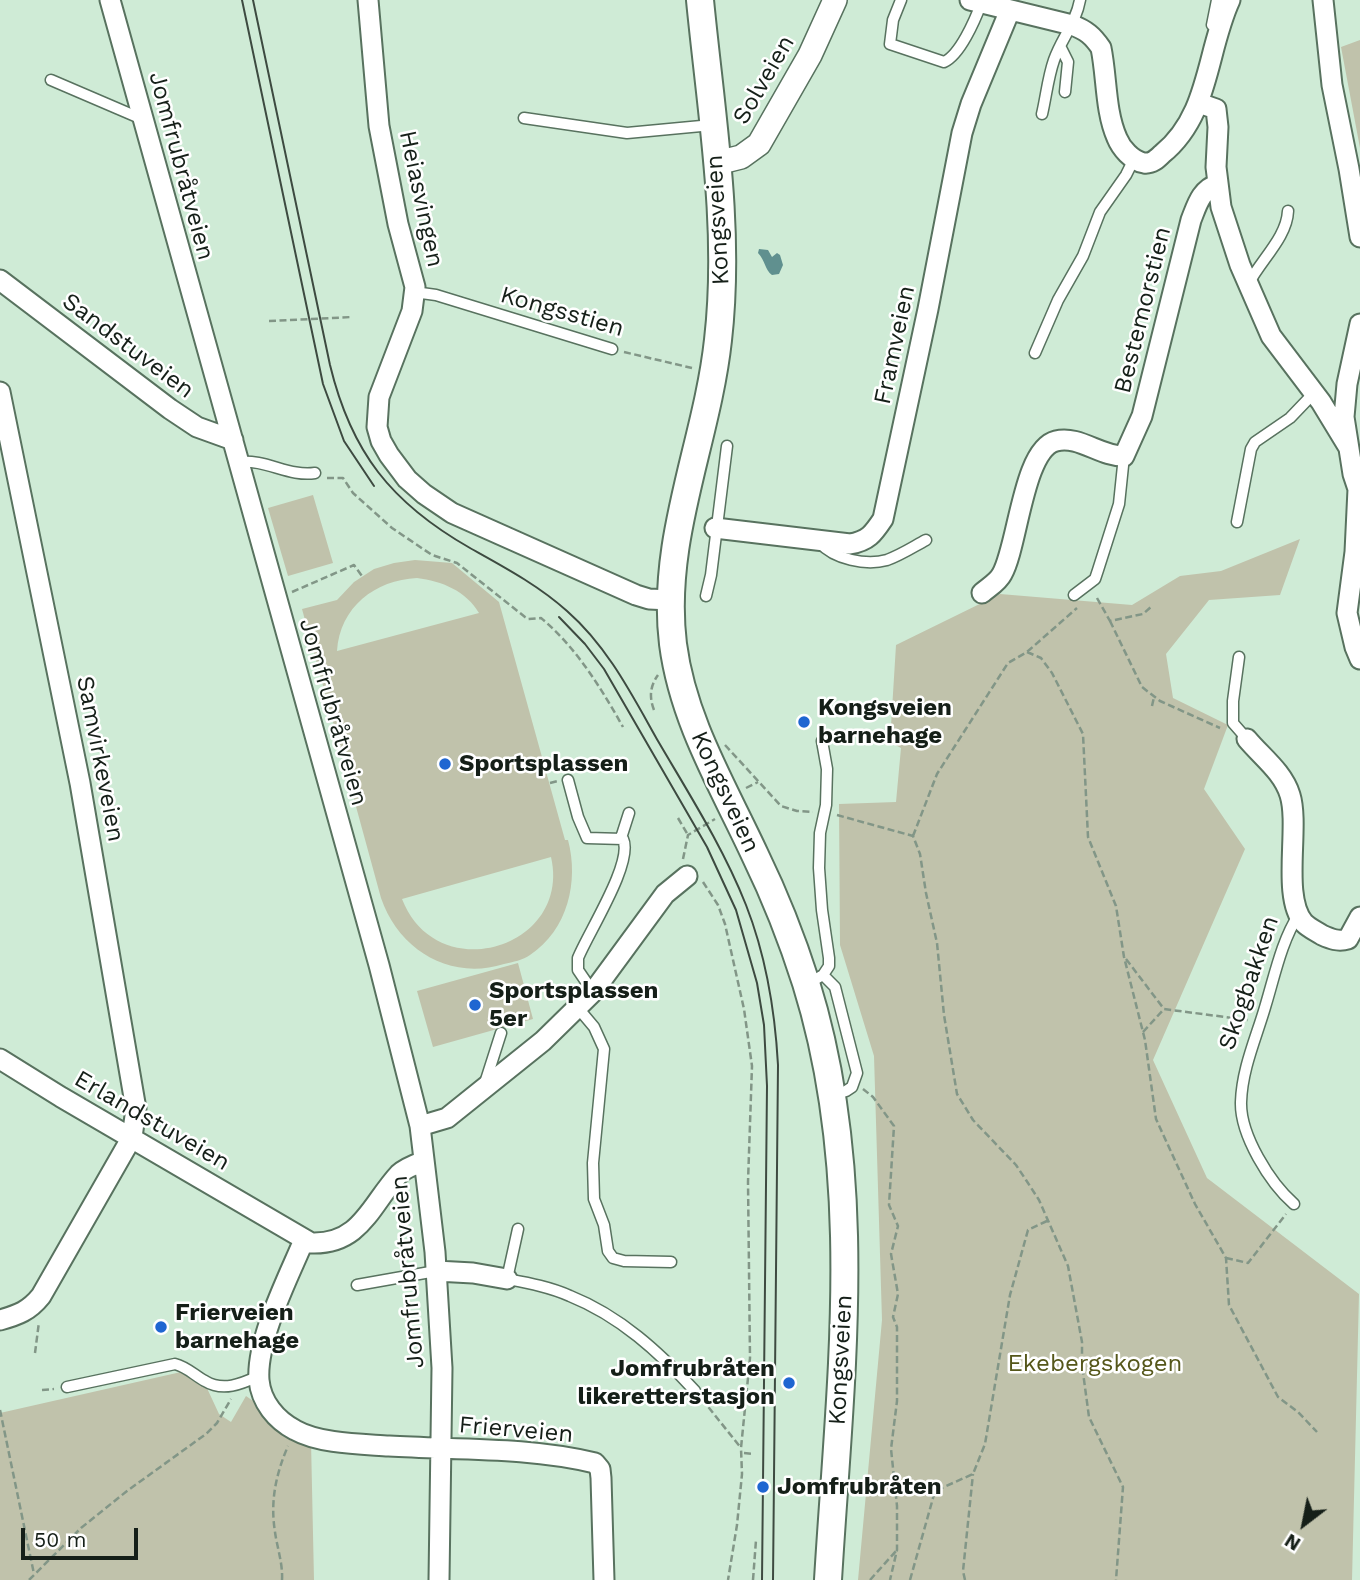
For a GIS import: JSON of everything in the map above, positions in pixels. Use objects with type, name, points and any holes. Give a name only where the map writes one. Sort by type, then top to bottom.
[{"type":"main road","name":"Kongsveien","points":[[700,0],[717,163],[723,256],[719,335],[709,397],[675,542],[670,600],[676,664],[685,702],[698,737],[815,980],[818,1026],[843,1089],[842,1172],[846,1267],[828,1580]]},
{"type":"street","name":"Jomfrubråtveien","points":[[110,0],[379,965],[420,1126],[436,1271],[442,1368],[439,1580]]},
{"type":"street","name":"Heiasvingen","points":[[368,0],[379,126],[401,238],[413,274],[414,292],[412,311],[379,397],[377,427],[388,455],[407,479],[439,506],[469,523],[636,595],[670,600]]},
{"type":"street","name":"Solveien","points":[[717,163],[750,153],[759,144],[810,55],[835,0]]},
{"type":"street","points":[[976,2],[1031,12],[1086,30],[1094,37],[1101,48],[1116,137],[1127,153],[1144,163],[1154,162],[1171,147],[1191,122],[1206,85],[1213,50],[1230,0]]},
{"type":"street","points":[[1324,0],[1332,85],[1360,237]]},
{"type":"street","name":"Framveien","points":[[715,528],[850,544],[871,537],[883,519],[962,133],[971,104],[1010,10]]},
{"type":"street","points":[[1199,103],[1216,109],[1216,167],[1223,218],[1271,336],[1349,448]]},
{"type":"street","name":"Bestemorstien","points":[[1124,456],[1142,416],[1191,220],[1202,194],[1209,187],[1218,184]]},
{"type":"street","name":"Sandstuveien","points":[[0,279],[177,414],[204,430],[233,440]]},
{"type":"street","points":[[1360,324],[1346,384],[1344,417],[1359,492],[1347,613],[1360,659]]},
{"type":"street","name":"Samvirkeveien","points":[[0,393],[55,651],[104,918],[136,1109],[132,1137]]},
{"type":"street","points":[[982,593],[998,580],[1008,561],[1028,480],[1040,454],[1048,444],[1065,440],[1124,456]]},
{"type":"street","name":"Skogbakken","points":[[1247,739],[1280,776],[1292,801],[1294,890],[1299,913]]},
{"type":"street","points":[[420,1126],[447,1118],[543,1041],[593,992],[664,894],[687,876]]},
{"type":"street","points":[[1299,913],[1312,930],[1333,940],[1342,941],[1348,939],[1360,917]]},
{"type":"street","name":"Erlandstuveien","points":[[0,1059],[280,1223],[304,1240]]},
{"type":"street","points":[[0,1320],[19,1315],[32,1307],[132,1137]]},
{"type":"street","points":[[424,1161],[401,1171],[367,1217],[349,1234],[334,1241],[320,1243],[304,1240],[262,1348],[259,1376],[265,1401],[277,1416],[294,1430],[311,1437],[359,1444],[440,1449]]},
{"type":"street","points":[[436,1271],[473,1273],[507,1279]]},
{"type":"street","name":"Frierveien","points":[[440,1449],[515,1452],[595,1463],[600,1469],[601,1478],[604,1580]]},
{"type":"lane","points":[[901,0],[893,20],[890,44],[944,62],[957,51],[976,2]]},
{"type":"lane","points":[[1042,114],[1054,61],[1072,25],[1080,0]]},
{"type":"lane","points":[[1213,50],[1212,26],[1217,0]]},
{"type":"lane","points":[[1060,46],[1068,62],[1065,92]]},
{"type":"lane","points":[[51,80],[143,119]]},
{"type":"lane","points":[[524,118],[627,133],[713,125]]},
{"type":"lane","points":[[1035,353],[1058,300],[1083,256],[1100,212],[1134,159]]},
{"type":"lane","points":[[1249,283],[1283,230],[1288,220],[1288,211]]},
{"type":"lane","name":"Kongsstien","points":[[414,292],[436,295],[612,349]]},
{"type":"lane","points":[[1237,522],[1251,449],[1255,442],[1290,418],[1313,394]]},
{"type":"lane","points":[[706,596],[727,446]]},
{"type":"lane","name":"Bestemorstien","points":[[1095,579],[1119,503],[1124,456]]},
{"type":"lane","points":[[239,462],[253,460],[292,472],[315,472]]},
{"type":"lane","points":[[820,542],[844,559],[883,561],[926,540]]},
{"type":"lane","points":[[1074,595],[1095,579]]},
{"type":"lane","name":"Skogbakken","points":[[1239,657],[1233,723],[1247,739]]},
{"type":"lane","points":[[815,980],[829,966],[822,910],[819,847],[826,813],[827,769],[822,741]]},
{"type":"lane","points":[[568,780],[587,838],[621,838]]},
{"type":"lane","points":[[621,838],[629,813]]},
{"type":"lane","points":[[593,992],[578,970],[578,958],[619,872],[626,845],[621,838]]},
{"type":"lane","name":"Skogbakken","points":[[1294,1205],[1285,1196],[1254,1148],[1241,1104],[1245,1072],[1287,937],[1299,913]]},
{"type":"lane","points":[[578,1008],[594,1027],[604,1049],[593,1163],[594,1199],[604,1225],[608,1251],[613,1258],[624,1261],[671,1262]]},
{"type":"lane","points":[[483,1091],[502,1033]]},
{"type":"lane","points":[[519,1229],[507,1279],[568,1295],[608,1315],[645,1341],[669,1362],[695,1391]]},
{"type":"lane","points":[[357,1285],[436,1271]]},
{"type":"lane","points":[[67,1387],[175,1364],[188,1369],[208,1383],[237,1386],[259,1376]]},
{"type":"path","points":[[269,321],[352,317]]},
{"type":"path","name":"Kongsstien","points":[[612,349],[699,369]]},
{"type":"path","points":[[315,472],[324,478],[343,478],[353,493],[411,542],[432,555],[457,563],[528,620],[541,618],[581,661],[623,727]]},
{"type":"path","points":[[276,598],[354,565],[362,576]]},
{"type":"path","points":[[1090,600],[1097,596],[1095,579]]},
{"type":"path","points":[[1097,598],[1142,687],[1154,697],[1227,730]]},
{"type":"path","points":[[1083,604],[1027,652],[1008,663],[937,774],[913,836],[920,854],[937,943],[944,1015],[957,1094],[973,1121],[1016,1165],[1039,1200],[1068,1266],[1078,1310],[1089,1417],[1123,1487],[1116,1580]]},
{"type":"path","points":[[1110,621],[1143,614],[1152,606]]},
{"type":"path","points":[[1027,652],[1041,658],[1052,673],[1083,734],[1088,836],[1116,906],[1124,957],[1145,1040],[1156,1119],[1195,1204],[1226,1258],[1229,1305],[1278,1397],[1298,1412],[1317,1432]]},
{"type":"path","points":[[654,709],[650,698],[653,685],[662,672],[676,664]]},
{"type":"path","points":[[1152,706],[1154,697]]},
{"type":"path","points":[[720,741],[773,798],[789,809],[845,816],[913,836]]},
{"type":"path","points":[[743,777],[751,773]]},
{"type":"path","points":[[740,790],[758,782]]},
{"type":"path","points":[[688,835],[721,816]]},
{"type":"path","points":[[678,818],[688,835],[683,858],[687,876],[705,883],[722,914],[744,1009],[752,1066],[748,1182],[750,1359],[737,1525],[729,1580]]},
{"type":"path","points":[[1124,957],[1164,1009],[1260,1023]]},
{"type":"path","points":[[1142,1032],[1164,1009]]},
{"type":"path","points":[[843,1089],[873,1097],[894,1126],[889,1205],[898,1226],[891,1254],[898,1294],[893,1317],[897,1327],[897,1401],[891,1449],[897,1506],[897,1550],[890,1580]]},
{"type":"path","points":[[1226,1258],[1248,1263],[1294,1205]]},
{"type":"path","points":[[965,1580],[973,1474],[985,1444],[1010,1295],[1028,1230],[1048,1220]]},
{"type":"path","points":[[32,1307],[40,1319],[35,1353]]},
{"type":"path","points":[[29,1580],[82,1528],[127,1491],[206,1434],[217,1423],[237,1386]]},
{"type":"path","points":[[695,1391],[741,1448]]},
{"type":"path","points":[[0,1410],[34,1574]]},
{"type":"path","points":[[282,1580],[274,1527],[273,1495],[277,1473],[294,1430]]},
{"type":"path","points":[[742,1453],[754,1454]]},
{"type":"path","points":[[911,1580],[935,1491],[973,1474]]},
{"type":"path","points":[[753,1580],[756,1541]]},
{"type":"path","points":[[870,1580],[897,1550]]},
{"type":"green space","points":[[1360,40],[1360,148],[1341,47]]},
{"type":"green space","points":[[313,495],[333,563],[288,576],[268,508]]},
{"type":"green space","name":"Ekebergskogen","points":[[1300,539],[1280,595],[1209,600],[1166,654],[1173,698],[1228,725],[1204,789],[1245,849],[1153,1060],[1207,1178],[1359,1294],[1352,1580],[858,1580],[882,1320],[874,1056],[840,945],[839,804],[896,802],[901,748],[890,742],[896,645],[1000,594],[1132,605],[1180,576],[1221,571]]},
{"type":"green space","name":"Sportsplassen","points":[[415,560],[452,563],[499,602],[565,840],[568,840],[572,872],[567,903],[554,932],[543,945],[518,961],[484,968],[465,968],[429,957],[400,933],[381,898],[302,609],[337,600],[354,582],[374,569]],"holes":[[[417,578],[452,588],[474,605],[479,613],[337,651],[345,621],[362,599],[387,584]],[[551,857],[552,889],[542,915],[522,934],[498,946],[470,949],[443,943],[419,927],[402,899]]]},
{"type":"green space","name":"Sportsplassen 5er","points":[[518,963],[533,1019],[433,1047],[417,991]]},
{"type":"green space","points":[[181,1372],[206,1386],[219,1414],[231,1422],[246,1396],[311,1441],[314,1580],[0,1580],[0,1413]]},
{"type":"water","points":[[759,249],[768,250],[772,257],[777,253],[780,255],[783,265],[779,274],[770,273],[758,253]]},
{"type":"tram line","points":[[242,0],[323,384],[344,441],[374,486]]},
{"type":"tram line","points":[[253,0],[330,365],[339,396],[363,449],[378,472],[418,513],[442,531],[544,593],[567,611],[595,640],[629,689],[705,821],[737,883],[753,924],[768,984],[778,1065],[773,1580]]},
{"type":"tram line","points":[[559,617],[604,669],[707,847],[736,910],[757,983],[764,1025],[767,1086],[762,1580]]},
{"type":"place","name":"Kongsveien barnehage","points":[[804,722]]},
{"type":"place","name":"Sportsplassen","points":[[445,764]]},
{"type":"place","name":"Sportsplassen 5er","points":[[475,1005]]},
{"type":"place","name":"Frierveien barnehage","points":[[161,1327]]},
{"type":"place","name":"Jomfrubråten likeretterstasjon","points":[[789,1383]]},
{"type":"place","name":"Jomfrubråten","points":[[763,1487]]}]
